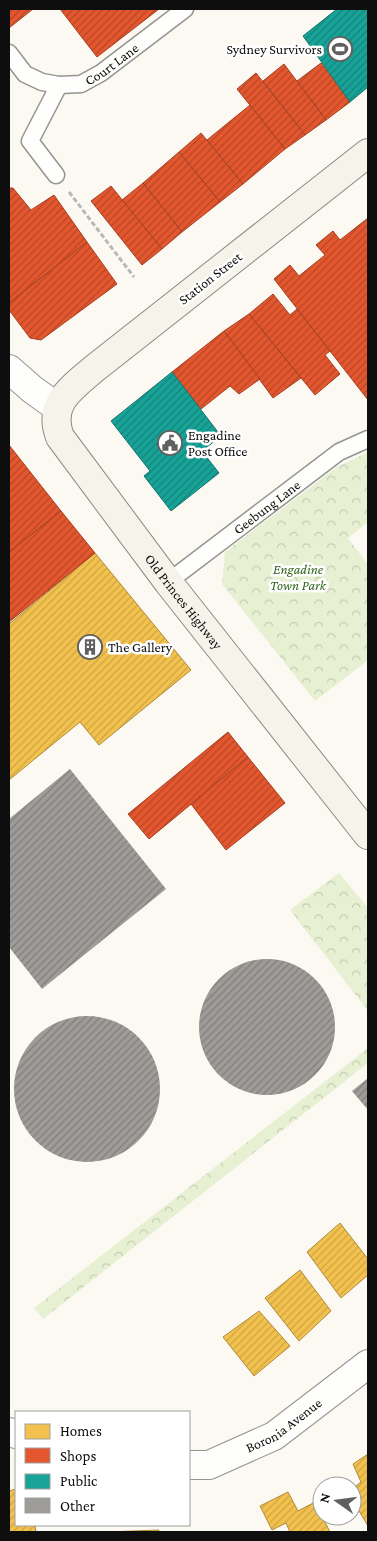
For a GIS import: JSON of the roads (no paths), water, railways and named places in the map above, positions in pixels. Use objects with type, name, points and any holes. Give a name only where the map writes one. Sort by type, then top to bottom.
[{"type":"street","name":"Station Street","points":[[57,407],[77,384],[95,368],[368,153]]},
{"type":"street","points":[[9,369],[32,390],[57,407]]},
{"type":"street","name":"Old Princes Highway","points":[[57,407],[55,426],[60,437],[168,582],[368,835]]},
{"type":"street","name":"Boronia Avenue","points":[[190,1465],[209,1465],[274,1436],[368,1364]]},
{"type":"lane","name":"Court Lane","points":[[9,53],[24,74],[42,82],[58,85],[81,84],[101,74],[185,9]]},
{"type":"lane","points":[[56,175],[30,141],[58,85]]},
{"type":"lane","name":"Geebung Lane","points":[[168,582],[339,452],[368,439]]},
{"type":"place","name":"Sydney Survivors","points":[[340,49]]},
{"type":"place","name":"Engadine Post Office","points":[[170,443]]},
{"type":"place","name":"The Gallery","points":[[90,647]]},
{"type":"park label","name":"Engadine Town Park","points":[[298,578]]}]
